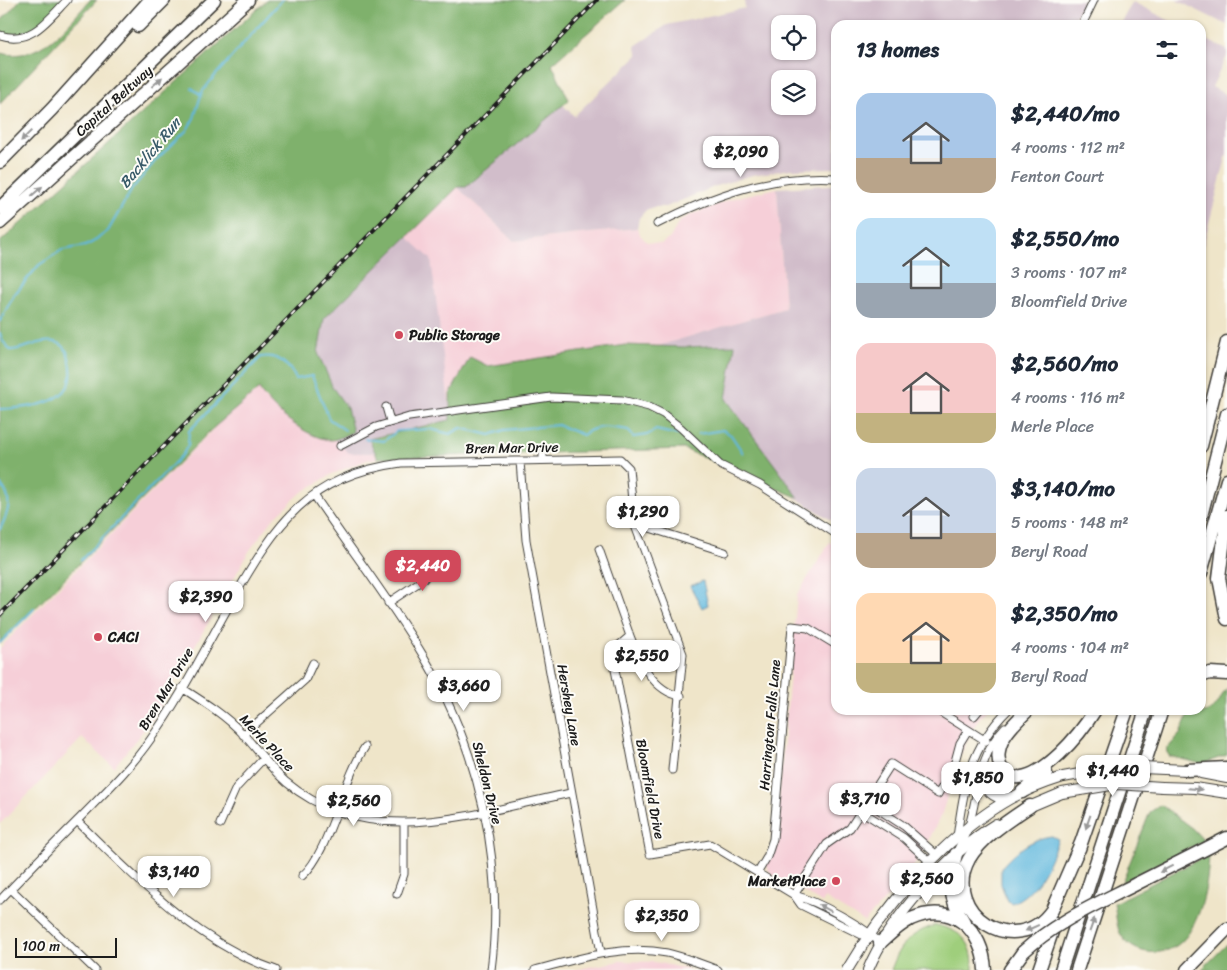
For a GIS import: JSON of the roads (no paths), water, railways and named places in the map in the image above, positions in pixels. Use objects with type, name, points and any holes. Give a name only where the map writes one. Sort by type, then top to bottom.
[{"type":"highway","points":[[52,109],[150,0]]},
{"type":"highway","points":[[0,162],[164,0]]},
{"type":"highway","points":[[74,138],[204,0]]},
{"type":"highway","points":[[0,208],[214,0]]},
{"type":"highway","name":"Capital Beltway","points":[[0,223],[248,0]]},
{"type":"highway","points":[[1206,426],[1227,342]]},
{"type":"highway","points":[[1206,496],[1227,414]]},
{"type":"highway","points":[[1206,555],[1227,480]]},
{"type":"highway","points":[[1227,516],[1219,578],[1227,620]]},
{"type":"highway","points":[[1206,674],[1227,674]]},
{"type":"highway","points":[[1023,715],[1010,728],[999,753],[1001,768],[1012,777],[1030,775],[1050,761],[1072,743],[1092,715]]},
{"type":"highway","points":[[1019,794],[1078,744],[1093,715]]},
{"type":"highway","points":[[1039,970],[1125,715]]},
{"type":"highway","points":[[1061,970],[1144,715]]},
{"type":"highway","points":[[1077,970],[1161,715]]},
{"type":"highway","points":[[1155,735],[1167,715]]},
{"type":"highway","points":[[1187,770],[1227,768]]},
{"type":"highway","points":[[1030,806],[1010,819],[979,846],[967,865],[963,886],[967,903],[986,924],[1014,933],[1036,927],[1045,920],[1052,910],[1081,843]]},
{"type":"highway","points":[[1010,970],[1023,952],[1037,938],[1056,926],[1227,838]]},
{"type":"highway","points":[[956,854],[950,884],[952,897],[965,924],[980,943],[985,970]]},
{"type":"highway","points":[[880,943],[900,925],[926,914],[938,913],[955,917],[965,924]]},
{"type":"highway","points":[[1187,970],[1227,929]]},
{"type":"main road","points":[[980,775],[990,793],[1005,798],[1063,777],[1119,767],[1187,770],[1227,778]]},
{"type":"main road","points":[[868,970],[880,943],[907,908],[956,854],[982,833],[1030,806],[1062,793],[1117,784],[1195,788],[1227,793]]},
{"type":"main road","points":[[848,970],[888,910],[934,859],[968,826],[1019,794]]},
{"type":"main road","points":[[956,854],[957,837]]},
{"type":"street","points":[[0,35],[18,38],[34,33],[67,0]]},
{"type":"street","points":[[1084,20],[1094,0]]},
{"type":"street","points":[[657,224],[702,202],[748,187],[793,179],[831,178]]},
{"type":"street","points":[[340,446],[390,421],[551,397],[597,398],[636,402],[657,410],[675,422],[720,465],[760,485],[831,531]]},
{"type":"street","points":[[386,408],[390,421]]},
{"type":"street","points":[[543,452],[543,460]]},
{"type":"street","name":"Bren Mar Drive","points":[[0,900],[137,757],[160,726],[269,538],[289,515],[314,494],[339,480],[389,465],[414,462],[620,459],[628,468],[634,523]]},
{"type":"street","name":"Hershey Lane","points":[[520,461],[526,540],[600,953]]},
{"type":"street","name":"Sheldon Drive","points":[[314,494],[424,657],[449,704],[470,757],[484,811],[494,895],[491,970]]},
{"type":"street","points":[[634,523],[725,552]]},
{"type":"street","points":[[634,523],[683,654],[681,696],[672,770]]},
{"type":"street","points":[[599,549],[638,655],[658,687],[664,692],[681,696]]},
{"type":"street","points":[[388,603],[424,578],[435,561]]},
{"type":"street","name":"Harrington Falls Lane","points":[[758,872],[767,857],[772,839],[792,626],[808,628],[831,642]]},
{"type":"street","name":"Bloomfield Drive","points":[[630,636],[616,648],[614,664],[650,854],[710,844],[794,895],[806,898],[870,935],[880,943]]},
{"type":"street","points":[[243,734],[305,680],[313,663]]},
{"type":"street","name":"Merle Place","points":[[182,688],[222,715],[243,734],[263,759],[298,791],[336,810],[364,819],[404,824],[438,820],[571,793]]},
{"type":"street","points":[[945,715],[991,744]]},
{"type":"street","points":[[957,837],[965,788],[975,753],[983,739],[1004,715]]},
{"type":"street","points":[[956,854],[968,826],[984,758],[991,744],[1009,723],[1021,715]]},
{"type":"street","points":[[794,895],[827,844],[847,831],[891,764],[938,794],[953,769],[960,743],[968,730]]},
{"type":"street","points":[[302,876],[316,860],[355,762],[365,747]]},
{"type":"street","points":[[220,824],[236,788],[263,759]]},
{"type":"street","points":[[867,802],[910,830],[934,859]]},
{"type":"street","points":[[861,811],[934,859]]},
{"type":"street","points":[[77,820],[159,900],[182,918],[223,946],[276,970]]},
{"type":"street","points":[[397,894],[404,874],[404,824]]},
{"type":"street","points":[[11,889],[95,970]]},
{"type":"street","points":[[535,970],[600,953],[628,951],[666,953],[718,970]]},
{"type":"water","points":[[703,581],[708,605],[702,608],[690,586]]},
{"type":"water","points":[[1052,836],[1058,839],[1047,867],[1041,876],[1029,892],[1021,898],[1012,903],[1007,901],[1001,884],[1001,868],[1024,847],[1037,840]]},
{"type":"waterway","name":"Backlick Run","points":[[0,321],[14,295],[39,265],[62,250],[85,246],[108,231],[132,189],[156,160],[187,130],[194,118],[202,92],[282,0]]},
{"type":"waterway","points":[[192,88],[201,95]]},
{"type":"waterway","name":"Backlick Run","points":[[0,333],[2,340],[10,350],[49,341],[61,344],[67,352],[71,373],[68,385],[61,394],[51,400],[39,405],[0,409]]},
{"type":"waterway","points":[[81,560],[183,454],[188,445],[189,431],[261,357],[278,359],[290,369],[296,379],[312,376],[329,419],[345,430]]},
{"type":"waterway","points":[[365,439],[384,441],[397,431],[430,429],[450,434],[461,428],[490,435],[504,430],[558,425],[583,435],[593,429],[604,427],[628,430],[633,437],[647,435],[656,430],[678,435]]},
{"type":"waterway","points":[[698,434],[723,430],[731,435],[743,453]]},
{"type":"waterway","name":"Backlick Run","points":[[0,484],[8,500],[7,512],[0,529]]},
{"type":"waterway","points":[[0,643],[34,609]]},
{"type":"railway","points":[[0,615],[597,0]]},
{"type":"place","name":"Public Storage","points":[[399,335]]},
{"type":"place","name":"CACI","points":[[98,637]]},
{"type":"place","name":"MarketPlace","points":[[836,881]]}]
